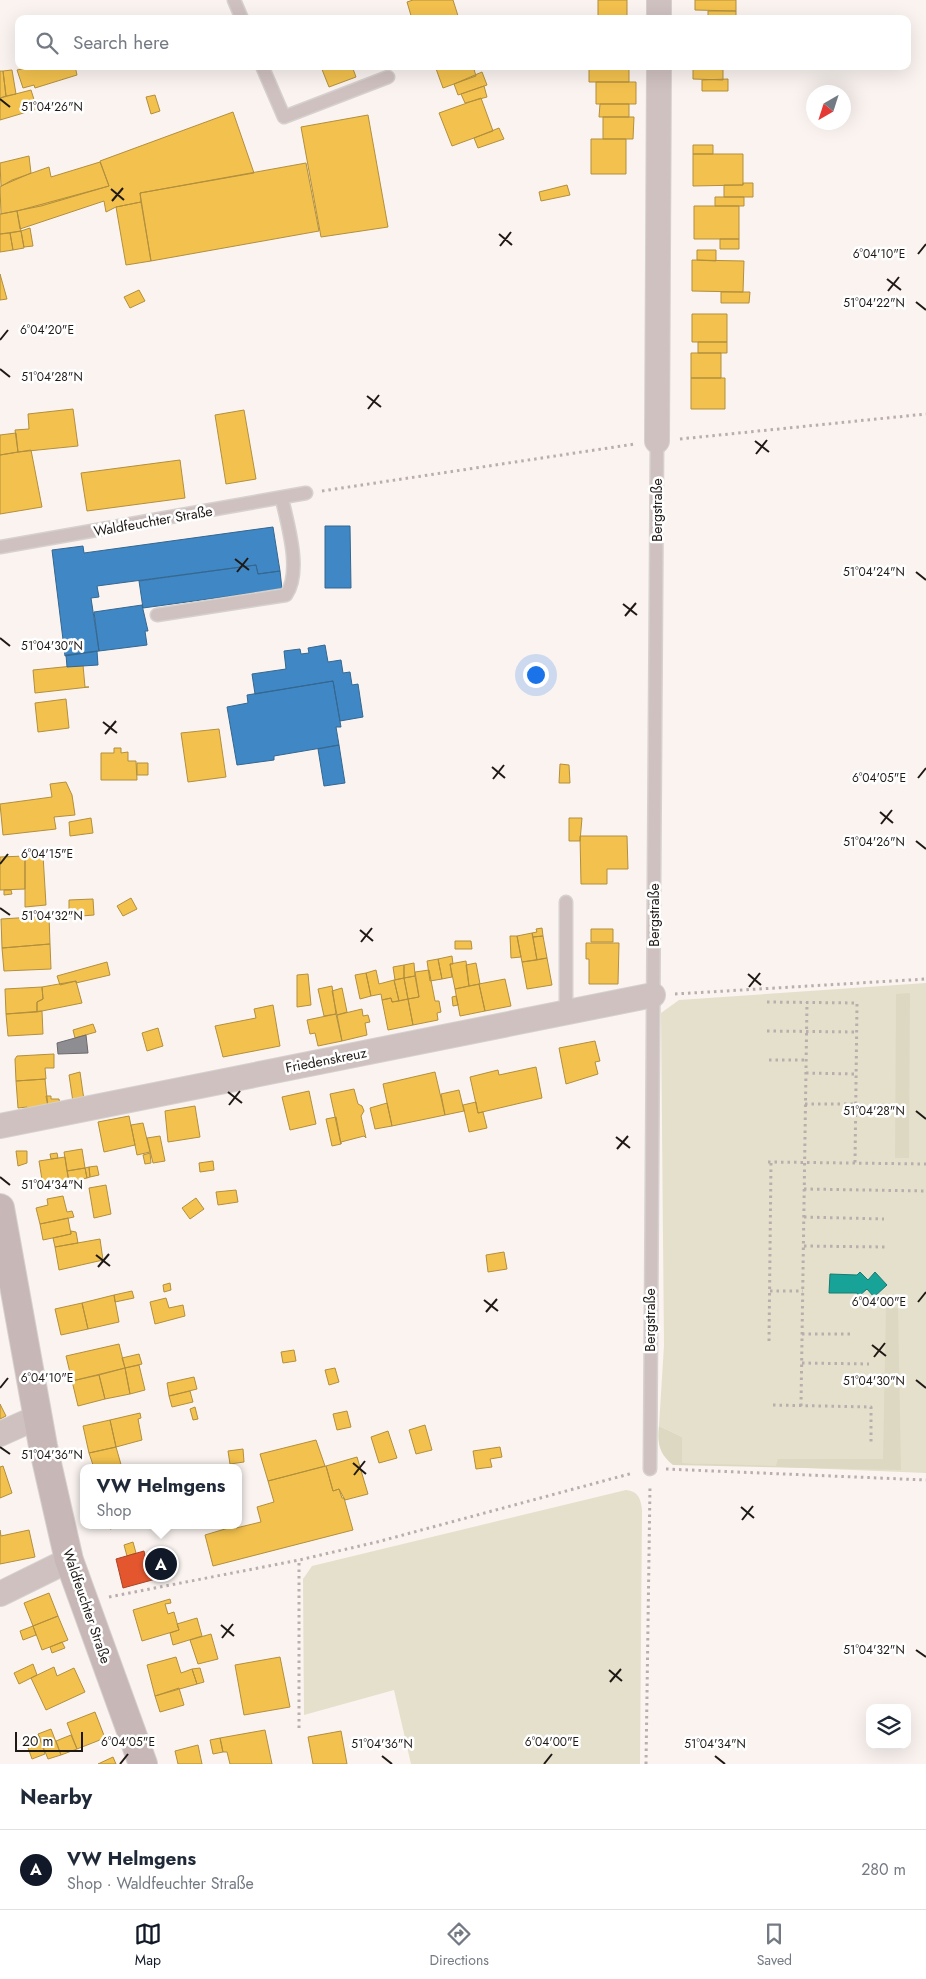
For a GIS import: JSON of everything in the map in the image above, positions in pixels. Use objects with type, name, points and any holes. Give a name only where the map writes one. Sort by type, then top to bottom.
[{"type":"street","points":[[659,0],[659,15]]},
{"type":"street","name":"Bergstraße","points":[[657,441],[659,70]]},
{"type":"street","name":"Friedenskreuz","points":[[0,1126],[653,995]]},
{"type":"street","name":"Waldfeuchter Straße","points":[[0,1208],[38,1417],[69,1560],[143,1764]]},
{"type":"street","points":[[0,1434],[38,1417]]},
{"type":"street","points":[[0,1594],[69,1560]]},
{"type":"lane","points":[[234,0],[240,15]]},
{"type":"lane","points":[[264,70],[284,117],[388,77]]},
{"type":"lane","name":"Bergstraße","points":[[650,1469],[655,1415],[650,1353],[657,441]]},
{"type":"lane","name":"Waldfeuchter Straße","points":[[0,547],[282,499],[306,493]]},
{"type":"lane","points":[[157,615],[286,595],[292,587],[295,577],[289,531],[282,499]]},
{"type":"lane","points":[[566,902],[566,1011]]},
{"type":"lane","points":[[650,1353],[663,1362]]},
{"type":"path","points":[[306,493],[657,441],[926,414]]},
{"type":"path","points":[[653,995],[926,978]]},
{"type":"path","points":[[767,1002],[857,1003],[855,1163]]},
{"type":"path","points":[[801,1406],[807,1002]]},
{"type":"path","points":[[767,1030],[857,1032]]},
{"type":"path","points":[[769,1060],[806,1060]]},
{"type":"path","points":[[806,1073],[856,1074]]},
{"type":"path","points":[[805,1104],[856,1104]]},
{"type":"path","points":[[769,1341],[770,1162],[926,1164]]},
{"type":"path","points":[[804,1189],[926,1191]]},
{"type":"path","points":[[804,1217],[884,1219]]},
{"type":"path","points":[[804,1246],[887,1247]]},
{"type":"path","points":[[770,1290],[803,1291]]},
{"type":"path","points":[[802,1334],[851,1334]]},
{"type":"path","points":[[802,1363],[869,1364]]},
{"type":"path","points":[[773,1405],[871,1407],[871,1444]]},
{"type":"path","points":[[646,1764],[650,1469]]},
{"type":"path","points":[[84,1603],[299,1560],[377,1542],[650,1469],[926,1480]]},
{"type":"path","points":[[299,1560],[299,1728]]},
{"type":"shaded area","points":[[926,983],[926,1473],[681,1463],[682,1437],[659,1426],[664,1346],[661,1013],[679,1000]]},
{"type":"shaded area","points":[[910,993],[909,1158],[895,1158],[896,994]]},
{"type":"shaded area","points":[[886,1307],[898,1308],[901,1470],[673,1465],[665,1457],[660,1448],[658,1438],[659,1426],[682,1437],[682,1463],[776,1466],[778,1459],[883,1459]]},
{"type":"shaded area","points":[[626,1490],[638,1496],[642,1510],[640,1764],[411,1764],[394,1690],[304,1715],[303,1579],[312,1566]]},
{"type":"building: Homes","points":[[413,0],[453,0],[458,15],[411,15],[407,2]]},
{"type":"building: Homes","points":[[598,0],[627,0],[627,15],[598,15]]},
{"type":"building: Homes","points":[[695,0],[736,0],[736,11],[695,10]]},
{"type":"building: Homes","points":[[708,11],[736,11],[736,15],[708,15]]},
{"type":"building: Homes","points":[[12,70],[16,94],[6,96],[3,71]]},
{"type":"building: Homes","points":[[17,70],[76,70],[77,75],[35,88],[34,85],[23,88]]},
{"type":"building: Homes","points":[[322,70],[353,70],[356,77],[329,87]]},
{"type":"building: Homes","points":[[436,70],[474,70],[476,76],[443,88]]},
{"type":"building: Homes","points":[[589,70],[629,70],[629,82],[589,82]]},
{"type":"building: Homes","points":[[693,70],[723,70],[723,80],[693,79]]},
{"type":"building: Homes","points":[[0,71],[3,71],[6,96],[0,98]]},
{"type":"building: Homes","points":[[482,72],[487,85],[458,95],[454,84]]},
{"type":"building: Homes","points":[[728,79],[728,91],[702,91],[702,80]]},
{"type":"building: Homes","points":[[596,82],[636,82],[636,104],[596,104]]},
{"type":"building: Homes","points":[[484,86],[487,97],[465,103],[461,94]]},
{"type":"building: Homes","points":[[31,90],[37,109],[0,120],[0,98]]},
{"type":"building: Homes","points":[[155,95],[160,111],[151,114],[146,97]]},
{"type":"building: Homes","points":[[481,98],[493,131],[452,146],[439,113]]},
{"type":"building: Homes","points":[[600,104],[629,104],[629,117],[599,117]]},
{"type":"building: Homes","points":[[233,112],[254,173],[140,193],[141,202],[116,207],[106,212],[104,201],[20,229],[17,211],[109,186],[100,161]]},
{"type":"building: Homes","points":[[368,115],[388,227],[321,237],[301,127]]},
{"type":"building: Homes","points":[[603,117],[634,117],[633,139],[603,139]]},
{"type":"building: Homes","points":[[499,128],[504,139],[478,148],[474,138]]},
{"type":"building: Homes","points":[[591,139],[626,139],[626,174],[591,174]]},
{"type":"building: Homes","points":[[693,145],[713,145],[713,154],[693,154]]},
{"type":"building: Homes","points":[[693,154],[743,154],[743,185],[693,186]]},
{"type":"building: Homes","points":[[29,156],[31,173],[1,186],[0,163]]},
{"type":"building: Homes","points":[[100,162],[109,186],[41,206],[1,214],[0,187],[12,180],[49,167],[51,177]]},
{"type":"building: Homes","points":[[306,163],[319,231],[151,261],[140,193]]},
{"type":"building: Homes","points":[[743,183],[753,183],[753,197],[724,197],[724,185],[743,185]]},
{"type":"building: Homes","points":[[567,185],[570,195],[541,201],[539,192]]},
{"type":"building: Homes","points":[[715,197],[744,197],[744,206],[715,206]]},
{"type":"building: Homes","points":[[141,202],[151,261],[126,265],[116,207]]},
{"type":"building: Homes","points":[[694,206],[739,206],[739,239],[694,239]]},
{"type":"building: Homes","points":[[17,211],[21,231],[0,234],[0,214]]},
{"type":"building: Homes","points":[[30,228],[33,246],[24,247],[21,231]]},
{"type":"building: Homes","points":[[21,231],[24,248],[13,250],[10,233]]},
{"type":"building: Homes","points":[[10,233],[13,250],[0,252],[0,234]]},
{"type":"building: Homes","points":[[720,239],[739,239],[739,249],[720,249]]},
{"type":"building: Homes","points":[[697,250],[716,250],[716,261],[697,260]]},
{"type":"building: Homes","points":[[692,260],[744,261],[743,292],[692,291]]},
{"type":"building: Homes","points":[[0,274],[7,299],[0,300]]},
{"type":"building: Homes","points":[[139,290],[145,301],[130,308],[124,297]]},
{"type":"building: Homes","points":[[721,292],[750,292],[749,303],[721,303]]},
{"type":"building: Homes","points":[[692,314],[727,314],[727,342],[692,342]]},
{"type":"building: Homes","points":[[698,342],[727,342],[727,353],[698,353]]},
{"type":"building: Homes","points":[[691,353],[721,353],[721,378],[691,378]]},
{"type":"building: Homes","points":[[691,378],[725,378],[725,409],[691,409]]},
{"type":"building: Homes","points":[[73,409],[78,446],[18,452],[15,430],[29,429],[28,414]]},
{"type":"building: Homes","points":[[244,410],[256,479],[226,484],[215,415]]},
{"type":"building: Homes","points":[[16,433],[18,452],[0,455],[0,435]]},
{"type":"building: Homes","points":[[31,450],[42,507],[0,514],[0,455]]},
{"type":"building: Homes","points":[[180,460],[185,498],[87,511],[81,473]]},
{"type":"building: Homes","points":[[83,665],[85,687],[89,687],[35,693],[33,670]]},
{"type":"building: Homes","points":[[66,699],[69,728],[38,732],[35,703]]},
{"type":"building: Homes","points":[[219,729],[226,777],[188,782],[181,733]]},
{"type":"building: Homes","points":[[114,748],[121,748],[121,753],[128,752],[128,761],[136,761],[137,780],[101,780],[101,753],[114,753]]},
{"type":"building: Homes","points":[[137,763],[148,763],[148,775],[137,775]]},
{"type":"building: Homes","points":[[560,764],[569,765],[570,783],[559,783]]},
{"type":"building: Homes","points":[[66,782],[72,795],[75,815],[54,817],[56,829],[3,835],[0,804],[52,797],[50,784]]},
{"type":"building: Homes","points":[[91,818],[93,833],[70,836],[69,822]]},
{"type":"building: Homes","points":[[569,818],[582,818],[580,841],[569,841]]},
{"type":"building: Homes","points":[[580,836],[627,836],[628,869],[607,869],[607,884],[581,884]]},
{"type":"building: Homes","points":[[43,855],[46,905],[25,907],[25,856]]},
{"type":"building: Homes","points":[[25,856],[25,889],[0,890],[0,857]]},
{"type":"building: Homes","points":[[4,890],[11,890],[12,894],[4,895]]},
{"type":"building: Homes","points":[[131,898],[137,909],[123,916],[117,906]]},
{"type":"building: Homes","points":[[93,899],[94,915],[69,917],[69,900]]},
{"type":"building: Homes","points":[[49,916],[50,944],[2,948],[1,919]]},
{"type":"building: Homes","points":[[542,928],[543,936],[533,937],[532,933],[537,932],[536,929]]},
{"type":"building: Homes","points":[[591,929],[613,929],[613,942],[591,942]]},
{"type":"building: Homes","points":[[532,933],[537,960],[522,962],[517,936]]},
{"type":"building: Homes","points":[[510,936],[517,936],[521,957],[511,958]]},
{"type":"building: Homes","points":[[543,936],[547,958],[537,960],[533,937]]},
{"type":"building: Homes","points":[[455,941],[471,941],[472,949],[455,949]]},
{"type":"building: Homes","points":[[586,943],[619,943],[618,984],[589,984],[589,959],[586,959]]},
{"type":"building: Homes","points":[[50,944],[51,969],[4,971],[2,948]]},
{"type":"building: Homes","points":[[452,956],[453,964],[450,964],[452,977],[442,979],[438,959]]},
{"type":"building: Homes","points":[[547,958],[552,985],[527,989],[522,962]]},
{"type":"building: Homes","points":[[438,959],[442,979],[430,981],[427,961]]},
{"type":"building: Homes","points":[[466,961],[469,986],[455,989],[450,964]]},
{"type":"building: Homes","points":[[107,962],[110,975],[60,985],[57,976]]},
{"type":"building: Homes","points":[[414,963],[415,976],[404,978],[404,965]]},
{"type":"building: Homes","points":[[476,963],[480,984],[469,986],[466,965]]},
{"type":"building: Homes","points":[[404,965],[404,978],[395,980],[393,967]]},
{"type":"building: Homes","points":[[376,970],[379,984],[394,980],[399,1001],[392,1002],[391,998],[382,1000],[381,994],[371,996],[366,973]]},
{"type":"building: Homes","points":[[429,970],[435,1001],[439,1001],[441,1012],[437,1013],[438,1020],[413,1025],[408,999],[419,997],[415,972]]},
{"type":"building: Homes","points":[[366,973],[371,996],[360,999],[355,975]]},
{"type":"building: Homes","points":[[308,974],[311,1005],[297,1007],[297,975]]},
{"type":"building: Homes","points":[[415,976],[419,997],[408,999],[404,978]]},
{"type":"building: Homes","points":[[404,978],[408,999],[399,1001],[394,980]]},
{"type":"building: Homes","points":[[505,979],[511,1006],[485,1011],[479,984]]},
{"type":"building: Homes","points":[[76,981],[82,1003],[37,1012],[37,1002],[43,999],[42,987]]},
{"type":"building: Homes","points":[[479,984],[485,1011],[460,1016],[455,989]]},
{"type":"building: Homes","points":[[332,986],[336,1014],[324,1016],[318,989]]},
{"type":"building: Homes","points":[[42,987],[43,999],[37,1002],[37,1012],[6,1014],[5,989]]},
{"type":"building: Homes","points":[[342,988],[347,1012],[337,1015],[332,991]]},
{"type":"building: Homes","points":[[456,996],[458,1005],[453,1006],[452,997]]},
{"type":"building: Homes","points":[[391,998],[392,1002],[408,999],[413,1025],[388,1030],[382,1000]]},
{"type":"building: Homes","points":[[273,1005],[280,1046],[223,1057],[215,1026],[256,1018],[254,1009]]},
{"type":"building: Homes","points":[[362,1009],[363,1016],[368,1015],[370,1022],[365,1023],[367,1035],[342,1041],[337,1015]]},
{"type":"building: Homes","points":[[42,1011],[43,1034],[8,1036],[6,1014]]},
{"type":"building: Homes","points":[[336,1014],[342,1041],[318,1046],[315,1033],[310,1034],[307,1020]]},
{"type":"building: Homes","points":[[93,1024],[96,1032],[75,1038],[73,1030]]},
{"type":"building: Homes","points":[[158,1028],[163,1046],[147,1051],[142,1033]]},
{"type":"building: Homes","points":[[595,1041],[600,1061],[595,1062],[598,1074],[566,1084],[559,1048]]},
{"type":"building: Homes","points":[[54,1054],[54,1068],[45,1068],[46,1079],[16,1081],[15,1059],[17,1056]]},
{"type":"building: Homes","points":[[536,1067],[542,1098],[478,1113],[470,1077],[498,1070],[499,1075]]},
{"type":"building: Homes","points":[[80,1072],[84,1100],[73,1102],[69,1075]]},
{"type":"building: Homes","points":[[435,1072],[445,1115],[392,1126],[383,1084]]},
{"type":"building: Homes","points":[[45,1079],[48,1107],[27,1112],[27,1107],[18,1108],[16,1081]]},
{"type":"building: Homes","points":[[354,1089],[358,1104],[362,1106],[364,1111],[361,1116],[366,1138],[364,1136],[341,1142],[341,1144],[330,1094]]},
{"type":"building: Homes","points":[[459,1090],[464,1111],[445,1115],[441,1094]]},
{"type":"building: Homes","points":[[309,1091],[316,1124],[290,1130],[282,1097]]},
{"type":"building: Homes","points":[[46,1096],[51,1096],[51,1099],[59,1099],[60,1105],[48,1107]]},
{"type":"building: Homes","points":[[476,1102],[478,1113],[483,1112],[487,1128],[469,1132],[463,1105]]},
{"type":"building: Homes","points":[[387,1103],[392,1126],[375,1129],[370,1108]]},
{"type":"building: Homes","points":[[195,1106],[200,1137],[168,1142],[165,1111]]},
{"type":"building: Homes","points":[[129,1116],[135,1145],[104,1152],[98,1122]]},
{"type":"building: Homes","points":[[336,1117],[341,1144],[332,1146],[326,1119]]},
{"type":"building: Homes","points":[[143,1123],[150,1152],[137,1155],[131,1125]]},
{"type":"building: Homes","points":[[160,1136],[165,1161],[153,1163],[147,1138]]},
{"type":"building: Homes","points":[[82,1149],[85,1168],[67,1171],[64,1152]]},
{"type":"building: Homes","points":[[16,1151],[27,1151],[27,1163],[18,1166]]},
{"type":"building: Homes","points":[[57,1153],[58,1158],[51,1159],[50,1154]]},
{"type":"building: Homes","points":[[150,1153],[151,1163],[145,1164],[143,1155]]},
{"type":"building: Homes","points":[[65,1157],[69,1182],[43,1186],[39,1161]]},
{"type":"building: Homes","points":[[213,1161],[214,1170],[200,1172],[199,1163]]},
{"type":"building: Homes","points":[[97,1166],[99,1175],[90,1177],[89,1167]]},
{"type":"building: Homes","points":[[89,1167],[90,1177],[87,1178],[85,1168]]},
{"type":"building: Homes","points":[[85,1168],[87,1178],[69,1182],[67,1171]]},
{"type":"building: Homes","points":[[106,1185],[111,1214],[94,1218],[89,1188]]},
{"type":"building: Homes","points":[[236,1190],[238,1202],[218,1205],[216,1192]]},
{"type":"building: Homes","points":[[63,1196],[67,1212],[72,1211],[74,1217],[40,1224],[36,1208],[48,1205],[47,1199]]},
{"type":"building: Homes","points":[[196,1198],[204,1209],[190,1219],[182,1208]]},
{"type":"building: Homes","points":[[68,1218],[71,1234],[43,1240],[40,1224]]},
{"type":"building: Homes","points":[[71,1231],[76,1232],[78,1243],[55,1247],[53,1238],[71,1234]]},
{"type":"building: Homes","points":[[100,1239],[103,1260],[59,1270],[55,1247]]},
{"type":"building: Homes","points":[[504,1252],[507,1269],[488,1272],[486,1255]]},
{"type":"building: Homes","points":[[170,1283],[171,1290],[164,1292],[163,1285]]},
{"type":"building: Homes","points":[[132,1291],[134,1298],[115,1302],[114,1295]]},
{"type":"building: Homes","points":[[114,1295],[119,1322],[88,1329],[82,1303]]},
{"type":"building: Homes","points":[[166,1298],[169,1308],[183,1305],[185,1316],[155,1324],[150,1302]]},
{"type":"building: Homes","points":[[82,1303],[88,1329],[61,1335],[55,1309]]},
{"type":"building: Homes","points":[[119,1344],[125,1368],[72,1381],[66,1356]]},
{"type":"building: Homes","points":[[294,1350],[296,1361],[283,1363],[281,1352]]},
{"type":"building: Homes","points":[[139,1354],[142,1364],[125,1368],[122,1358]]},
{"type":"building: Homes","points":[[139,1365],[145,1390],[130,1394],[125,1368]]},
{"type":"building: Homes","points":[[125,1368],[130,1394],[105,1399],[99,1375]]},
{"type":"building: Homes","points":[[335,1368],[339,1382],[329,1385],[325,1370]]},
{"type":"building: Homes","points":[[99,1375],[105,1399],[78,1406],[72,1381]]},
{"type":"building: Homes","points":[[194,1377],[197,1389],[169,1396],[167,1383]]},
{"type":"building: Homes","points":[[190,1391],[193,1402],[172,1407],[169,1396]]},
{"type":"building: Homes","points":[[0,1404],[6,1416],[0,1419]]},
{"type":"building: Homes","points":[[195,1407],[198,1419],[193,1420],[190,1409]]},
{"type":"building: Homes","points":[[347,1411],[351,1427],[337,1430],[333,1414]]},
{"type":"building: Homes","points":[[140,1413],[141,1418],[138,1419],[142,1440],[116,1447],[110,1420]]},
{"type":"building: Homes","points":[[110,1420],[116,1447],[89,1453],[83,1426]]},
{"type":"building: Homes","points":[[425,1425],[432,1450],[416,1454],[409,1430]]},
{"type":"building: Homes","points":[[388,1431],[397,1458],[379,1463],[371,1437]]},
{"type":"building: Homes","points":[[316,1440],[325,1466],[268,1481],[260,1454]]},
{"type":"building: Homes","points":[[116,1447],[121,1464],[93,1464],[89,1453]]},
{"type":"building: Homes","points":[[500,1447],[502,1457],[490,1459],[492,1467],[476,1469],[473,1451]]},
{"type":"building: Homes","points":[[243,1449],[244,1462],[230,1464],[228,1451]]},
{"type":"building: Homes","points":[[357,1457],[368,1494],[345,1500],[339,1489],[333,1491],[326,1466]]},
{"type":"building: Homes","points":[[3,1466],[12,1493],[0,1498],[0,1467]]},
{"type":"building: Homes","points":[[326,1466],[333,1491],[339,1489],[342,1498],[344,1498],[353,1530],[213,1566],[205,1535],[225,1529],[242,1529],[242,1527],[261,1522],[257,1507],[274,1502],[268,1481]]},
{"type":"building: Homes","points":[[0,1530],[1,1536],[29,1530],[35,1557],[0,1564]]},
{"type":"building: Homes","points":[[133,1542],[136,1553],[127,1556],[124,1545]]},
{"type":"building: Homes","points":[[49,1593],[58,1616],[33,1626],[24,1603]]},
{"type":"building: Homes","points":[[170,1599],[171,1603],[165,1604],[168,1614],[174,1612],[179,1630],[142,1641],[133,1610]]},
{"type":"building: Homes","points":[[58,1616],[68,1640],[42,1650],[33,1626]]},
{"type":"building: Homes","points":[[197,1618],[202,1636],[173,1645],[170,1633],[179,1630],[177,1624]]},
{"type":"building: Homes","points":[[33,1626],[36,1635],[23,1640],[20,1631]]},
{"type":"building: Homes","points":[[211,1634],[218,1659],[198,1664],[190,1640]]},
{"type":"building: Homes","points":[[62,1642],[65,1648],[52,1653],[50,1647]]},
{"type":"building: Homes","points":[[176,1657],[181,1673],[192,1669],[197,1684],[155,1696],[147,1665]]},
{"type":"building: Homes","points":[[280,1657],[290,1707],[244,1715],[235,1665]]},
{"type":"building: Homes","points":[[33,1664],[37,1675],[19,1684],[14,1673]]},
{"type":"building: Homes","points":[[54,1667],[57,1676],[74,1668],[85,1692],[46,1710],[31,1678]]},
{"type":"building: Homes","points":[[200,1668],[204,1682],[197,1684],[192,1669]]},
{"type":"building: Homes","points":[[179,1688],[184,1705],[160,1712],[155,1696]]},
{"type":"building: Homes","points":[[95,1712],[105,1738],[77,1749],[67,1723]]},
{"type":"building: Homes","points":[[51,1729],[61,1755],[48,1759],[38,1734]]},
{"type":"building: Homes","points":[[265,1730],[272,1764],[230,1764],[227,1752],[223,1752],[220,1738]]},
{"type":"building: Homes","points":[[341,1731],[347,1764],[313,1764],[308,1737]]},
{"type":"building: Homes","points":[[71,1735],[77,1749],[61,1755],[56,1741]]},
{"type":"building: Homes","points":[[39,1736],[45,1754],[32,1759],[26,1742]]},
{"type":"building: Homes","points":[[220,1738],[223,1752],[213,1754],[210,1740]]},
{"type":"building: Homes","points":[[198,1745],[202,1764],[178,1764],[175,1751]]},
{"type":"building: Homes","points":[[113,1757],[116,1764],[98,1764]]},
{"type":"building: Shops","points":[[144,1551],[146,1560],[169,1554],[174,1574],[123,1588],[116,1559]]},
{"type":"building: Schools","points":[[325,526],[350,526],[351,588],[325,588]]},
{"type":"building: Schools","points":[[273,527],[280,571],[258,574],[256,565],[97,586],[99,597],[91,598],[99,651],[65,656],[52,550],[83,546],[84,553]]},
{"type":"building: Schools","points":[[256,565],[258,574],[280,571],[282,589],[143,608],[139,581]]},
{"type":"building: Schools","points":[[142,605],[148,631],[145,631],[147,645],[99,651],[94,612]]},
{"type":"building: Schools","points":[[325,645],[328,662],[341,660],[343,673],[350,672],[352,685],[358,684],[363,717],[340,721],[333,681],[255,694],[252,674],[286,669],[284,651],[300,649],[301,654],[309,653],[308,648]]},
{"type":"building: Schools","points":[[97,651],[98,665],[67,667],[66,655]]},
{"type":"building: Schools","points":[[333,681],[341,727],[336,727],[339,745],[274,756],[274,760],[237,765],[227,707],[248,703],[247,695]]},
{"type":"building: Schools","points":[[339,745],[345,783],[324,786],[318,749]]},
{"type":"building: Public","points":[[860,1272],[868,1280],[875,1272],[887,1285],[874,1297],[867,1289],[859,1296],[857,1293],[829,1293],[830,1274],[857,1275]]},
{"type":"building: Industry","points":[[86,1035],[88,1053],[58,1054],[57,1043]]},
{"type":"place","name":"VW Helmgens","points":[[161,1564]]}]
